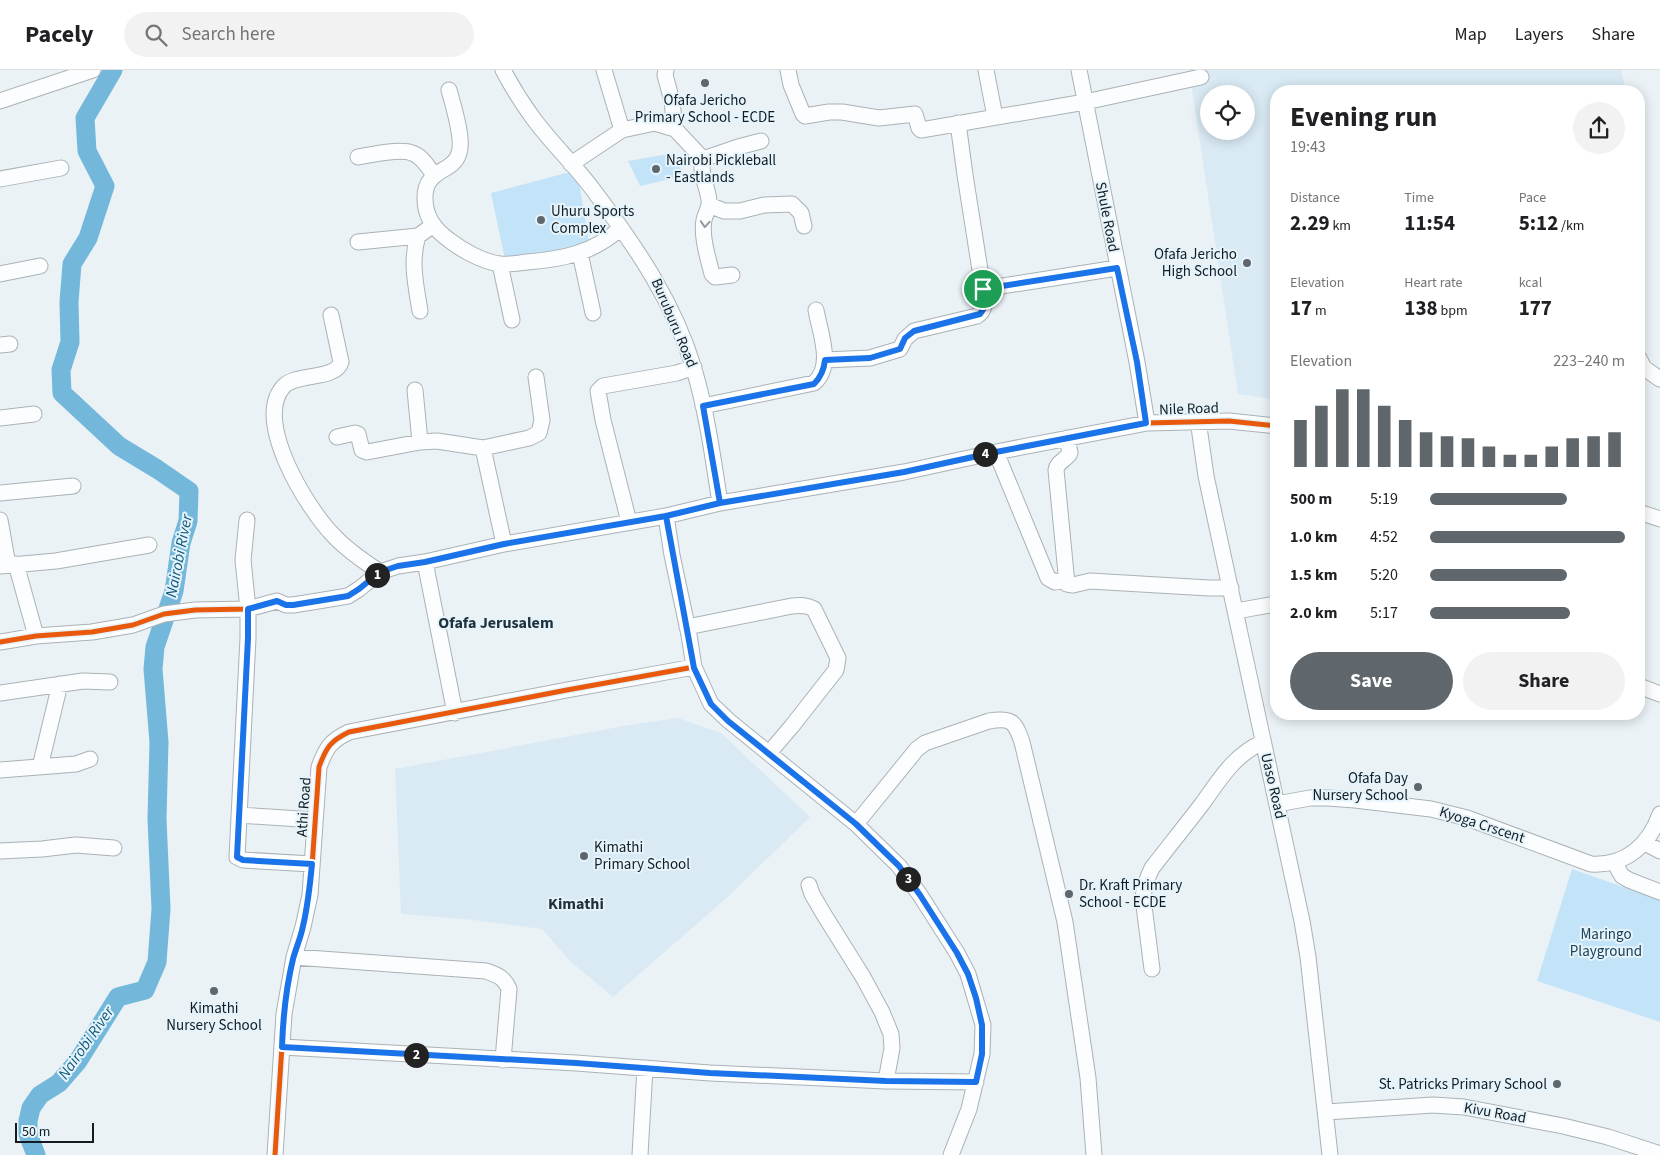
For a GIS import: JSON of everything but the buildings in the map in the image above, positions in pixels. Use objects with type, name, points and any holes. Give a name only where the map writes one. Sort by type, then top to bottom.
[{"type":"street","points":[[0,101],[93,70]]},
{"type":"street","name":"Buruburu Road","points":[[503,70],[534,119],[591,187],[621,228],[652,274],[667,302],[694,367],[703,406],[720,503]]},
{"type":"street","points":[[604,70],[622,130]]},
{"type":"street","points":[[666,70],[665,75],[672,102],[675,129]]},
{"type":"street","points":[[788,70],[791,85],[803,114],[806,116],[829,112],[842,112],[879,118],[915,114],[919,130],[1085,102],[1201,77]]},
{"type":"street","points":[[986,70],[995,117]]},
{"type":"street","name":"Shule Road","points":[[1079,70],[1137,362],[1146,423]]},
{"type":"street","points":[[449,90],[461,147],[459,155],[454,162],[434,175],[429,182],[424,198],[426,211],[432,226],[456,246],[474,256],[500,264],[550,260],[580,253],[608,240],[621,228]]},
{"type":"street","points":[[571,164],[622,130],[655,123],[675,129],[703,159]]},
{"type":"street","points":[[825,360],[870,358],[886,354],[900,349],[905,338],[914,331],[977,316],[984,308],[983,289],[958,123]]},
{"type":"street","points":[[703,159],[761,141]]},
{"type":"street","points":[[358,157],[402,151],[411,152],[424,161],[434,175]]},
{"type":"street","points":[[703,159],[701,163],[702,170],[710,205],[704,221],[704,230],[712,274],[715,278],[732,275]]},
{"type":"street","points":[[0,179],[61,168]]},
{"type":"street","points":[[710,205],[724,211],[740,211],[764,205],[792,204],[801,213],[804,226]]},
{"type":"street","points":[[358,242],[418,236],[432,226]]},
{"type":"street","points":[[418,236],[414,248],[413,262],[420,311]]},
{"type":"street","points":[[580,253],[592,313]]},
{"type":"street","points":[[500,264],[512,320]]},
{"type":"street","points":[[0,274],[40,266]]},
{"type":"street","points":[[983,289],[1117,268]]},
{"type":"street","points":[[703,406],[814,384],[819,379],[825,360],[816,310]]},
{"type":"street","points":[[0,642],[36,636],[92,632],[133,625],[164,614],[195,610],[248,609],[277,601],[286,605],[293,605],[348,596],[380,572],[354,556],[332,534],[309,505],[291,474],[277,434],[274,418],[275,403],[284,386],[291,380],[334,370],[341,366],[331,315]]},
{"type":"street","points":[[629,522],[602,420],[598,391],[603,386],[677,373],[694,367]]},
{"type":"street","points":[[1645,369],[1660,379]]},
{"type":"street","points":[[337,437],[358,434],[362,450],[367,452],[420,442],[437,441],[483,448],[529,438],[539,433],[542,420],[536,377]]},
{"type":"street","points":[[415,390],[420,442]]},
{"type":"street","points":[[0,418],[34,414]]},
{"type":"street","name":"Nile Road","points":[[380,572],[398,566],[425,562],[504,544],[666,516],[720,503],[904,472],[1146,423],[1198,420],[1270,425]]},
{"type":"street","name":"Uaso Road","points":[[1198,420],[1206,476],[1302,921],[1308,958],[1330,1155]]},
{"type":"street","points":[[1067,438],[1070,453],[1059,463],[1056,470],[1066,580],[1069,586],[1090,581],[1231,588]]},
{"type":"street","points":[[483,448],[504,544]]},
{"type":"street","points":[[996,452],[1048,578],[1055,582],[1066,580]]},
{"type":"street","points":[[0,493],[73,486]]},
{"type":"street","points":[[1645,514],[1660,519]]},
{"type":"street","points":[[666,516],[694,668],[711,704],[728,721],[856,824],[899,866],[920,895],[957,953],[968,974],[982,1025],[982,1054],[970,1109],[951,1155]]},
{"type":"street","points":[[0,520],[8,565],[36,636]]},
{"type":"street","points":[[247,520],[243,560],[248,609],[248,638],[237,857],[239,859],[312,864]]},
{"type":"street","points":[[8,565],[56,561],[149,545]]},
{"type":"street","points":[[425,562],[455,712]]},
{"type":"street","points":[[1236,611],[1270,605]]},
{"type":"street","points":[[687,626],[792,606],[808,606],[814,610],[838,658],[836,670],[769,753]]},
{"type":"street","name":"Athi Road","points":[[275,1155],[284,1014],[294,957],[310,895],[319,767],[324,752],[335,739],[349,732],[567,690],[694,668]]},
{"type":"street","points":[[0,693],[83,681],[110,682]]},
{"type":"street","points":[[40,767],[60,684]]},
{"type":"street","points":[[1645,688],[1660,694]]},
{"type":"street","points":[[856,824],[917,749],[925,743],[994,720],[1008,720],[1016,725],[1022,742],[1065,922],[1088,1078],[1094,1155]]},
{"type":"street","points":[[1152,969],[1143,898],[1147,878],[1152,868],[1223,775],[1250,748],[1263,742]]},
{"type":"street","points":[[0,770],[76,764],[90,759]]},
{"type":"street","name":"Kyoga Crscent","points":[[1277,804],[1310,798],[1328,798],[1430,809],[1467,818],[1591,864],[1614,862],[1625,858],[1650,836],[1660,814]]},
{"type":"street","points":[[239,815],[315,820]]},
{"type":"street","points":[[1645,842],[1660,851]]},
{"type":"street","points":[[0,851],[76,845],[114,848]]},
{"type":"street","points":[[1614,862],[1622,876],[1660,892]]},
{"type":"street","points":[[809,885],[815,900],[863,977],[882,1012],[890,1034],[892,1048],[886,1081]]},
{"type":"street","points":[[294,957],[486,971],[499,976],[506,981],[509,989],[503,1060]]},
{"type":"street","points":[[282,1047],[710,1073],[886,1081],[976,1082]]},
{"type":"street","points":[[640,1155],[646,1068]]},
{"type":"street","name":"Kivu Road","points":[[1326,1112],[1433,1105],[1464,1107],[1563,1126],[1608,1137],[1660,1154]]},
{"type":"shaded area","name":"Ofafa Jericho High School","points":[[1189,70],[1621,70],[1625,85],[1270,85],[1270,399],[1238,394]]},
{"type":"shaded area","name":"Kimathi Primary School","points":[[678,718],[721,733],[810,817],[730,895],[613,997],[570,961],[542,929],[473,920],[401,914],[395,769],[629,725]]},
{"type":"green space","name":"Nairobi Pickleball - Eastlands","points":[[674,153],[684,176],[640,186],[628,161]]},
{"type":"green space","name":"Uhuru Sports Complex","points":[[577,170],[590,248],[506,264],[491,193]]},
{"type":"green space","name":"Maringo Playground","points":[[1572,869],[1660,900],[1660,1022],[1537,981]]},
{"type":"waterway","name":"Nairobi River","points":[[36,1155],[28,1134],[31,1108],[40,1095],[59,1083],[78,1061],[118,997],[145,990],[157,962],[161,909],[157,819],[159,742],[153,669],[155,647],[174,591],[181,543],[188,521],[189,491],[119,446],[62,393],[61,370],[70,342],[69,302],[72,264],[88,238],[105,186],[87,151],[85,118],[113,70]]},
{"type":"cycle path","points":[[0,642],[36,636],[92,632],[133,625],[164,614],[195,610],[248,609],[277,601],[286,605],[293,605],[348,596],[380,572],[398,566],[425,562],[504,544],[666,516],[720,503],[904,472],[1147,423],[1229,421],[1270,425]]},
{"type":"cycle path","points":[[275,1155],[284,1014],[294,957],[310,895],[319,767],[330,746],[349,732],[694,667]]},
{"type":"place","name":"Ofafa Jericho Primary School - ECDE","points":[[705,83]]},
{"type":"place","name":"Nairobi Pickleball - Eastlands","points":[[656,169]]},
{"type":"place","name":"Uhuru Sports Complex","points":[[541,220]]},
{"type":"place","name":"Ofafa Jericho High School","points":[[1247,263]]},
{"type":"place","name":"Ofafa Day Nursery School","points":[[1418,787]]},
{"type":"place","name":"Kimathi Primary School","points":[[584,856]]},
{"type":"place","name":"Dr. Kraft Primary School - ECDE","points":[[1069,894]]},
{"type":"place","name":"Kimathi Nursery School","points":[[214,991]]},
{"type":"place","name":"St. Patricks Primary School","points":[[1557,1084]]},
{"type":"district","name":"Ofafa Jerusalem","points":[[496,623]]},
{"type":"district","name":"Kimathi","points":[[576,904]]},
{"type":"route","points":[[983,289],[984,308],[980,314],[914,331],[908,334],[900,349],[870,358],[825,360],[819,379],[814,384],[703,406],[720,503],[666,516],[504,544],[425,562],[398,566],[380,572],[348,596],[293,605],[286,605],[277,601],[248,609],[237,857],[243,860],[312,864],[310,895],[289,981],[282,1047],[576,1063],[710,1073],[886,1081],[976,1082],[982,1054],[982,1025],[976,998],[968,974],[957,953],[920,895],[899,866],[856,824],[728,721],[711,704],[694,668],[666,516],[720,503],[904,472],[1146,423],[1137,362],[1117,268],[983,289]]}]
